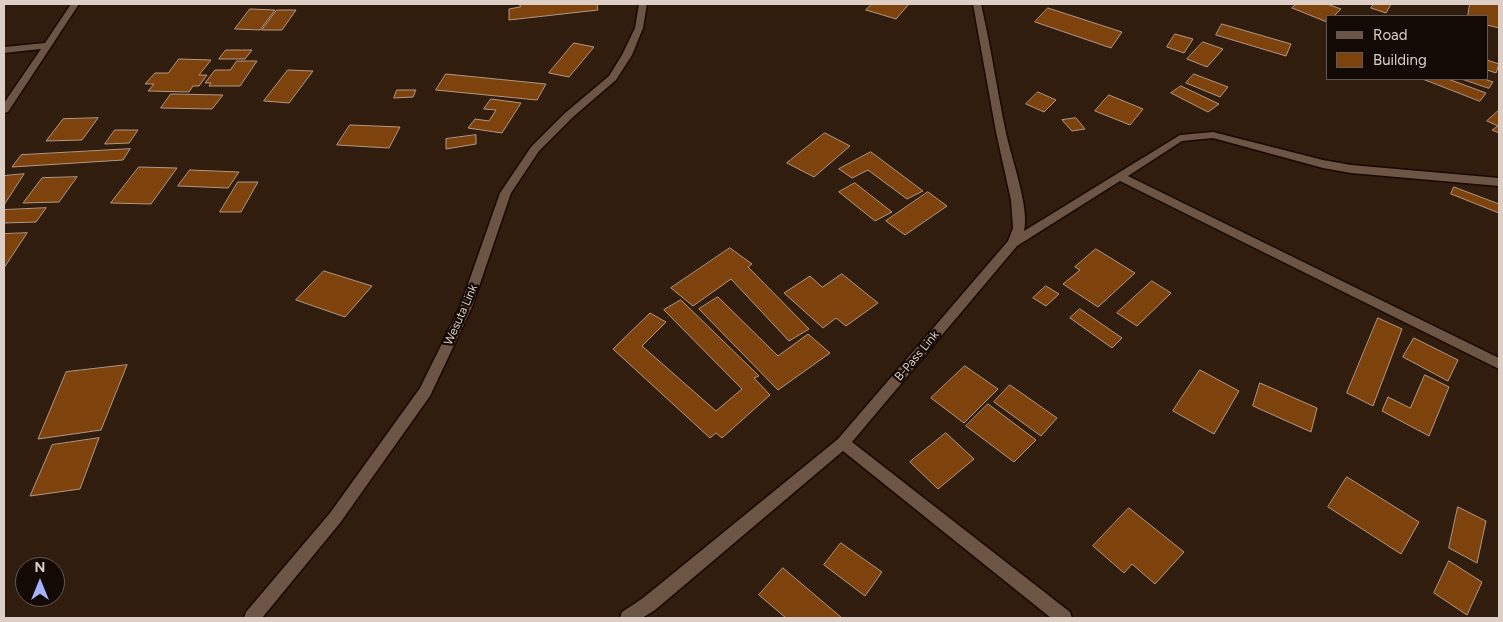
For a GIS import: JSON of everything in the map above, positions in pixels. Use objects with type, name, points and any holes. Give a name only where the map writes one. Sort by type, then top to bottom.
[{"type":"street","points":[[4,110],[75,4]]},
{"type":"street","name":"Wesuta Link","points":[[252,618],[335,518],[425,392],[466,307],[506,193],[535,148],[568,116],[613,78],[627,55],[639,28],[644,4]]},
{"type":"street","name":"B-Pass Link","points":[[628,618],[648,604],[843,443],[1013,243],[1019,228],[1017,200],[1001,132],[977,4]]},
{"type":"street","points":[[4,50],[47,45]]},
{"type":"street","points":[[1013,243],[1180,138],[1214,135],[1332,166],[1499,182]]},
{"type":"street","points":[[1120,176],[1499,364]]},
{"type":"street","points":[[843,443],[1064,618]]},
{"type":"building","points":[[520,4],[597,4],[598,10],[509,20],[509,9],[520,7]]},
{"type":"building","points":[[872,4],[909,4],[896,19],[866,10]]},
{"type":"building","points":[[1297,4],[1327,4],[1341,9],[1335,15],[1326,15],[1326,22],[1292,8]]},
{"type":"building","points":[[1374,4],[1391,4],[1386,13],[1371,8]]},
{"type":"building","points":[[1470,4],[1499,4],[1499,28],[1488,25],[1488,15],[1468,15]]},
{"type":"building","points":[[1048,8],[1122,32],[1111,48],[1035,22]]},
{"type":"building","points":[[250,9],[275,10],[260,30],[235,29]]},
{"type":"building","points":[[277,10],[296,10],[282,30],[262,30]]},
{"type":"building","points":[[1222,24],[1291,44],[1286,56],[1216,35]]},
{"type":"building","points":[[1175,34],[1193,39],[1184,53],[1167,47]]},
{"type":"building","points":[[1203,42],[1223,49],[1207,67],[1187,59]]},
{"type":"building","points":[[574,43],[594,47],[569,77],[549,73]]},
{"type":"building","points":[[226,50],[252,50],[245,59],[219,59]]},
{"type":"building","points":[[179,59],[211,60],[199,75],[207,75],[199,86],[193,86],[189,92],[148,91],[154,84],[145,84],[155,73],[168,73]]},
{"type":"building","points":[[1488,60],[1499,64],[1496,73],[1488,70]]},
{"type":"building","points":[[237,61],[257,61],[240,86],[209,86],[211,83],[205,83],[215,70],[230,70]]},
{"type":"building","points":[[288,70],[313,71],[289,103],[264,101]]},
{"type":"building","points":[[446,74],[546,84],[537,100],[436,90]]},
{"type":"building","points":[[1194,74],[1228,87],[1220,97],[1186,83]]},
{"type":"building","points":[[1426,80],[1451,80],[1486,93],[1480,101]]},
{"type":"building","points":[[1465,80],[1487,80],[1493,82],[1489,88]]},
{"type":"building","points":[[1181,86],[1219,104],[1208,112],[1171,93]]},
{"type":"building","points":[[397,90],[416,90],[413,97],[394,98]]},
{"type":"building","points":[[1038,92],[1056,100],[1044,112],[1026,104]]},
{"type":"building","points":[[171,94],[223,95],[212,109],[161,108]]},
{"type":"building","points":[[1109,95],[1143,109],[1130,125],[1095,111]]},
{"type":"building","points":[[491,99],[521,103],[502,133],[468,128],[475,119],[489,121],[496,110],[484,109]]},
{"type":"building","points":[[1498,111],[1499,133],[1492,130],[1498,126],[1487,121]]},
{"type":"building","points":[[98,118],[82,140],[46,141],[63,119]]},
{"type":"building","points":[[1076,118],[1085,129],[1072,131],[1062,120]]},
{"type":"building","points":[[350,125],[400,127],[389,148],[337,145]]},
{"type":"building","points":[[115,130],[138,130],[129,143],[105,144]]},
{"type":"building","points":[[825,133],[850,146],[814,177],[787,163]]},
{"type":"building","points":[[476,135],[476,144],[446,149],[446,139]]},
{"type":"building","points":[[130,149],[123,160],[12,167],[21,155]]},
{"type":"building","points":[[871,152],[923,191],[907,199],[868,170],[852,178],[839,169]]},
{"type":"building","points":[[139,167],[177,168],[151,204],[111,203]]},
{"type":"building","points":[[190,170],[239,172],[228,188],[178,186]]},
{"type":"building","points":[[24,174],[4,205],[4,176]]},
{"type":"building","points":[[77,177],[59,202],[23,203],[42,178]]},
{"type":"building","points":[[238,182],[258,182],[241,212],[220,212]]},
{"type":"building","points":[[855,183],[892,212],[875,221],[839,192]]},
{"type":"building","points":[[1454,187],[1499,204],[1499,213],[1451,194]]},
{"type":"building","points":[[928,192],[947,206],[905,235],[886,221]]},
{"type":"building","points":[[46,208],[36,222],[4,223],[4,210]]},
{"type":"building","points":[[27,233],[4,268],[4,234]]},
{"type":"building","points":[[730,248],[752,264],[748,267],[809,329],[789,341],[731,279],[693,306],[671,288]]},
{"type":"building","points":[[1096,249],[1135,273],[1098,307],[1063,284],[1080,270],[1075,267]]},
{"type":"building","points":[[324,271],[372,286],[345,317],[296,300]]},
{"type":"building","points":[[842,274],[878,303],[846,326],[836,318],[823,328],[784,293],[810,276],[822,287]]},
{"type":"building","points":[[1152,281],[1171,293],[1137,326],[1117,313]]},
{"type":"building","points":[[1046,286],[1059,294],[1046,306],[1033,298]]},
{"type":"building","points":[[718,297],[778,356],[808,334],[830,353],[778,390],[699,309]]},
{"type":"building","points":[[681,300],[759,376],[754,378],[770,395],[722,438],[716,433],[710,438],[613,349],[650,313],[666,322],[642,346],[716,411],[742,389],[664,310]]},
{"type":"building","points":[[1080,309],[1122,338],[1112,348],[1070,318]]},
{"type":"building","points":[[1378,318],[1402,329],[1373,406],[1347,393]]},
{"type":"building","points":[[1414,338],[1458,360],[1448,381],[1403,357]]},
{"type":"building","points":[[127,365],[101,430],[38,439],[66,372]]},
{"type":"building","points":[[965,366],[998,389],[964,423],[931,398]]},
{"type":"building","points":[[1200,370],[1239,391],[1214,434],[1173,411]]},
{"type":"building","points":[[1425,375],[1449,387],[1429,436],[1382,411],[1388,397],[1410,408]]},
{"type":"building","points":[[1260,383],[1317,408],[1311,432],[1253,406]]},
{"type":"building","points":[[1010,385],[1057,418],[1041,436],[994,402]]},
{"type":"building","points":[[988,404],[1036,440],[1014,462],[966,426]]},
{"type":"building","points":[[946,433],[974,459],[938,489],[910,462]]},
{"type":"building","points":[[99,438],[80,489],[30,496],[52,445]]},
{"type":"building","points":[[1347,477],[1419,522],[1401,554],[1328,507]]},
{"type":"building","points":[[1458,507],[1486,521],[1477,563],[1449,548]]},
{"type":"building","points":[[1129,508],[1184,552],[1155,584],[1132,564],[1124,573],[1093,546]]},
{"type":"building","points":[[841,543],[882,572],[865,596],[824,565]]},
{"type":"building","points":[[1449,561],[1482,582],[1467,615],[1434,593]]},
{"type":"building","points":[[783,568],[842,618],[786,618],[759,595]]}]
